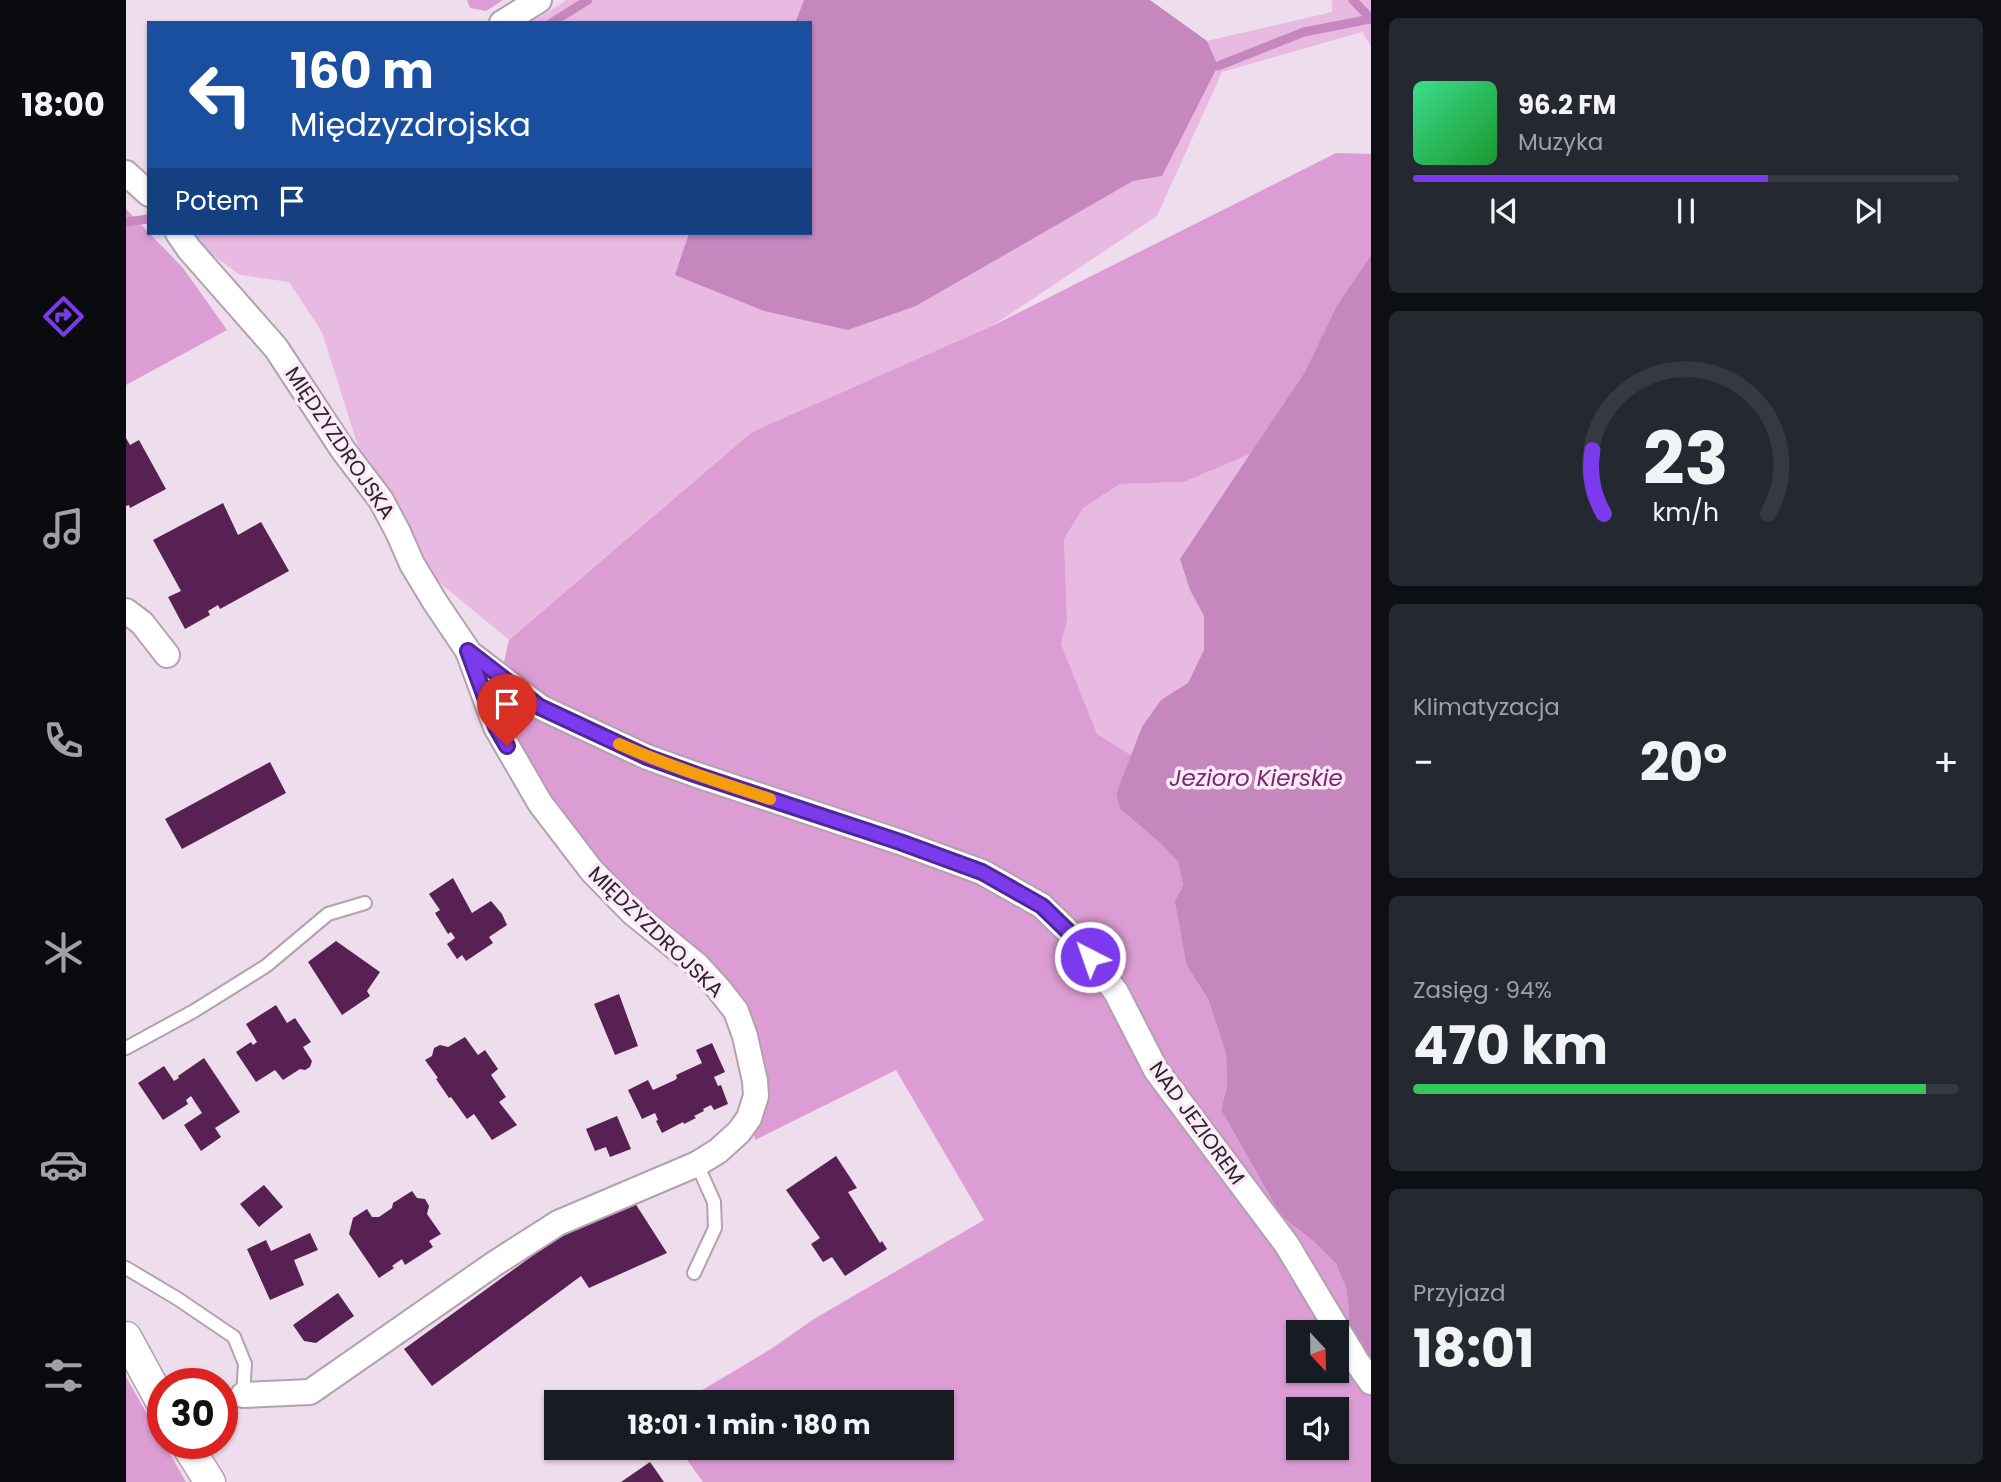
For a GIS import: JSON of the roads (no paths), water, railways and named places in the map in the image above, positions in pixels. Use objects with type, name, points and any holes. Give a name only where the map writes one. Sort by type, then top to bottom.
[{"type":"street","points":[[505,21],[539,0]]},
{"type":"street","points":[[126,173],[147,192]]},
{"type":"street","name":"MIĘDZYZDROJSKA","points":[[179,235],[276,348],[343,450],[381,500],[412,564],[468,651],[496,727],[540,803],[592,871],[633,913],[697,965],[736,1011],[745,1036],[756,1096],[749,1118],[739,1132],[718,1151],[697,1164],[558,1223],[494,1264],[310,1392],[243,1395]]},
{"type":"street","points":[[126,611],[142,623],[167,655]]},
{"type":"street","name":"NAD JEZIOREM","points":[[468,651],[540,707],[647,757],[982,872],[1042,906],[1076,939],[1116,992],[1156,1070],[1287,1245],[1371,1382]]},
{"type":"street","points":[[126,1338],[147,1376]]},
{"type":"street","points":[[195,1459],[210,1482]]},
{"type":"lane","points":[[126,1048],[194,1011],[266,966],[328,914],[365,904]]},
{"type":"lane","points":[[694,1273],[715,1228],[714,1202],[697,1164]]},
{"type":"lane","points":[[126,1268],[234,1337],[245,1364],[243,1395],[238,1399]]},
{"type":"water","points":[[804,0],[1150,0],[1207,41],[1218,66],[1162,176],[1133,181],[916,306],[848,330],[764,311],[675,275],[688,235],[812,235],[812,21],[796,21]]},
{"type":"water","name":"Jezioro Kierskie","points":[[1371,255],[1371,1362],[1349,1333],[1346,1288],[1336,1264],[1312,1240],[1281,1216],[1221,1110],[1227,1086],[1226,1054],[1208,999],[1187,966],[1175,901],[1183,886],[1178,862],[1120,809],[1116,794],[1142,727],[1161,700],[1188,683],[1204,650],[1204,616],[1190,590],[1180,559],[1305,372],[1337,305]]},
{"type":"waterway","points":[[554,21],[588,0]]},
{"type":"waterway","points":[[1353,0],[1371,19]]},
{"type":"waterway","points":[[1218,66],[1304,32],[1371,19]]},
{"type":"waterway","points":[[126,222],[147,219]]}]
